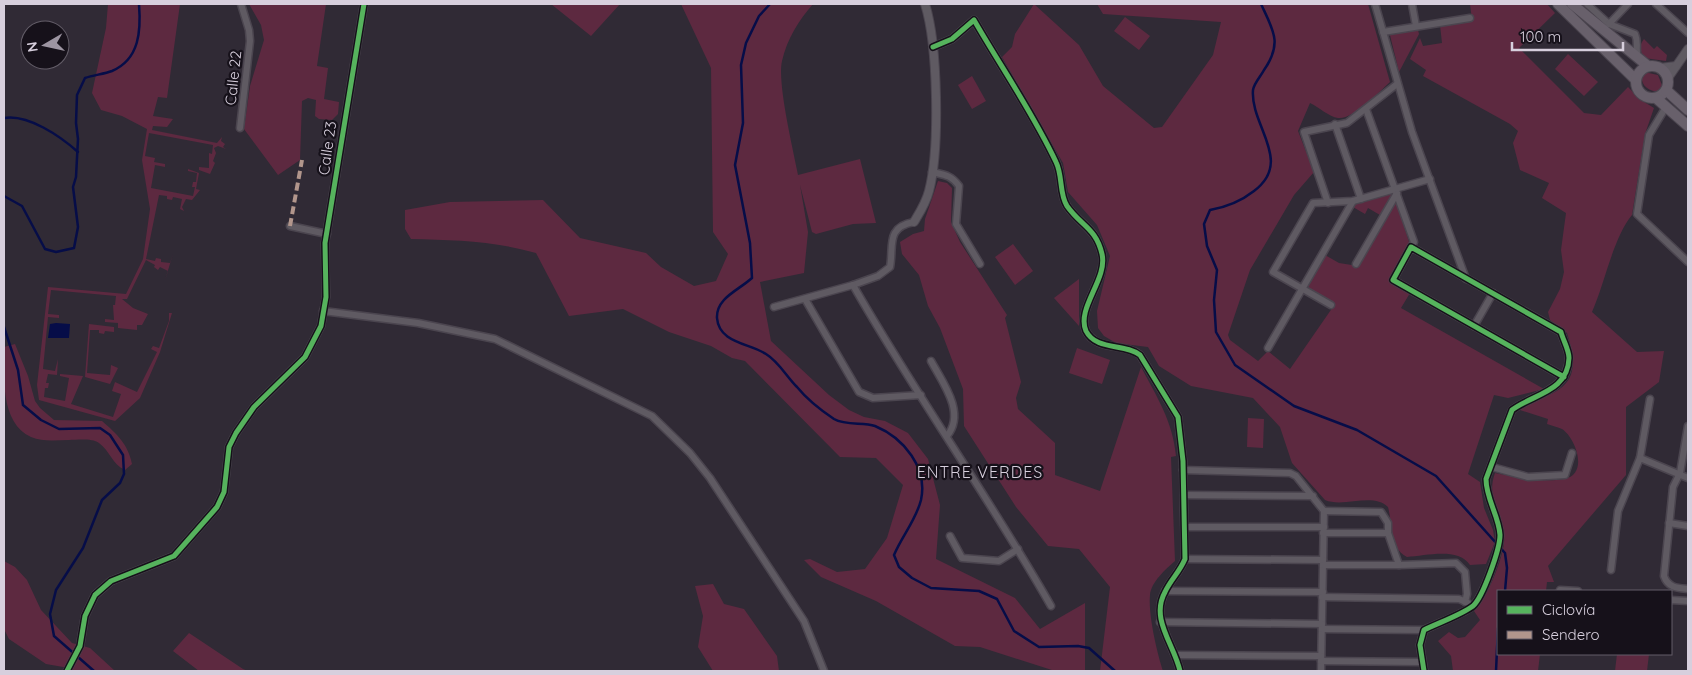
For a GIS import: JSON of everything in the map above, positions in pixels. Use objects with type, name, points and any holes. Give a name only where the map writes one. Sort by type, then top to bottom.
[{"type":"main road","points":[[1558,4],[1636,80],[1640,92],[1650,98],[1656,98],[1666,90],[1668,78],[1660,68],[1648,66],[1572,4]]},
{"type":"main road","points":[[1636,80],[1638,74],[1648,66]]},
{"type":"main road","points":[[1666,90],[1688,110]]},
{"type":"main road","points":[[1656,98],[1688,126]]},
{"type":"street","name":"Calle 22","points":[[240,4],[249,30],[240,128]]},
{"type":"street","name":"Calle 23","points":[[68,670],[80,646],[84,616],[95,594],[112,582],[174,556],[217,507],[224,492],[229,447],[236,433],[254,406],[305,357],[321,326],[326,297],[327,234],[364,4]]},
{"type":"street","points":[[774,307],[878,276],[890,267],[890,247],[896,232],[902,225],[914,222],[926,201],[932,172],[934,139],[933,47],[930,20],[925,4]]},
{"type":"street","points":[[1375,4],[1397,84],[1466,279]]},
{"type":"street","points":[[1412,4],[1416,26]]},
{"type":"street","points":[[1587,4],[1609,24],[1635,34],[1639,42],[1638,58]]},
{"type":"street","points":[[1609,24],[1628,4]]},
{"type":"street","points":[[1656,4],[1688,33]]},
{"type":"street","points":[[1383,32],[1470,18]]},
{"type":"street","points":[[933,47],[952,39],[974,20],[1058,165],[1067,206],[1095,234],[1098,240],[1104,262],[1084,317],[1086,329],[1090,337],[1098,342],[1132,349],[1140,355],[1178,418],[1183,470],[1185,559],[1180,573],[1165,591],[1158,608],[1160,622],[1176,655],[1180,671]]},
{"type":"street","points":[[1668,78],[1688,49]]},
{"type":"street","points":[[1660,68],[1676,66]]},
{"type":"street","points":[[1328,203],[1304,132],[1347,123],[1397,84]]},
{"type":"street","points":[[1666,107],[1650,135],[1637,214],[1688,262]]},
{"type":"street","points":[[1366,109],[1414,242],[1393,280],[1564,377]]},
{"type":"street","points":[[1336,124],[1362,199]]},
{"type":"street","points":[[932,172],[947,174],[954,178],[959,186],[956,224],[980,264]]},
{"type":"street","points":[[1331,305],[1273,272],[1313,203],[1353,201],[1396,191],[1430,179]]},
{"type":"street","points":[[1356,264],[1396,191]]},
{"type":"street","points":[[1268,348],[1353,201]]},
{"type":"street","points":[[290,226],[327,234]]},
{"type":"street","points":[[1160,622],[1424,630],[1473,606],[1479,597],[1497,553],[1500,535],[1486,492],[1486,479],[1512,410],[1522,403],[1552,390],[1564,377],[1569,358],[1561,332],[1411,247]]},
{"type":"street","points":[[854,284],[921,396],[1018,549],[1051,606]]},
{"type":"street","points":[[1474,326],[1493,293]]},
{"type":"street","points":[[805,298],[859,392],[873,398],[921,396]]},
{"type":"street","points":[[323,311],[418,323],[495,339],[652,416],[690,452],[710,478],[804,621],[824,671]]},
{"type":"street","points":[[931,361],[950,396],[955,413],[953,429],[947,436]]},
{"type":"street","points":[[1610,570],[1618,511],[1640,458],[1650,399]]},
{"type":"street","points":[[1688,426],[1680,473],[1673,487],[1664,576],[1665,581],[1674,587],[1688,589]]},
{"type":"street","points":[[1492,467],[1528,477],[1565,475],[1572,453]]},
{"type":"street","points":[[1640,458],[1680,473],[1688,478]]},
{"type":"street","points":[[1183,470],[1290,473],[1296,476],[1324,511],[1321,671]]},
{"type":"street","points":[[1184,495],[1313,496]]},
{"type":"street","points":[[1324,511],[1381,512],[1388,523],[1388,534],[1400,565]]},
{"type":"street","points":[[1669,524],[1688,526]]},
{"type":"street","points":[[1185,526],[1388,534]]},
{"type":"street","points":[[950,536],[962,558],[999,561],[1018,549]]},
{"type":"street","points":[[1185,559],[1400,565],[1456,563],[1465,572],[1467,594],[1465,602]]},
{"type":"street","points":[[1165,591],[1459,599],[1473,606]]},
{"type":"street","points":[[1672,600],[1688,601]]},
{"type":"street","points":[[1424,630],[1420,645],[1424,671]]},
{"type":"street","points":[[1176,655],[1422,662]]},
{"type":"shaded area","points":[[108,4],[180,4],[167,98],[158,97],[153,116],[173,119],[167,127],[153,126],[152,130],[217,143],[222,137],[221,141],[225,144],[223,147],[226,149],[218,146],[214,148],[216,153],[213,161],[215,163],[210,174],[199,170],[199,167],[209,168],[209,153],[212,154],[213,145],[149,133],[145,156],[155,158],[154,162],[165,164],[165,167],[155,165],[151,188],[193,196],[195,187],[192,187],[193,182],[196,182],[197,173],[188,171],[188,169],[199,173],[196,189],[200,190],[192,200],[186,199],[182,207],[184,211],[180,209],[182,199],[173,197],[172,200],[167,199],[167,196],[159,195],[146,259],[155,261],[156,258],[161,259],[161,262],[170,263],[173,254],[168,271],[160,267],[158,270],[154,267],[155,265],[146,260],[127,299],[122,299],[133,308],[148,314],[142,325],[137,325],[137,330],[118,328],[118,323],[105,322],[105,319],[114,320],[113,305],[115,305],[116,296],[51,290],[48,314],[59,315],[59,318],[48,317],[43,369],[55,371],[58,359],[57,375],[48,374],[46,383],[49,383],[48,388],[45,388],[44,397],[65,401],[69,378],[60,376],[60,374],[83,376],[71,404],[113,417],[121,394],[112,391],[115,382],[137,392],[157,352],[151,349],[153,346],[159,348],[169,321],[169,313],[172,313],[160,352],[140,398],[115,421],[39,400],[37,385],[48,287],[126,294],[143,259],[150,209],[142,160],[147,129],[122,116],[101,110],[92,93],[106,28]]},
{"type":"shaded area","points":[[249,4],[326,4],[317,66],[328,68],[324,99],[339,102],[338,114],[332,120],[319,119],[315,116],[316,100],[308,98],[302,101],[300,160],[278,175],[244,129],[250,86],[264,40],[261,25]]},
{"type":"shaded area","points":[[551,4],[620,4],[591,36]]},
{"type":"shaded area","points":[[681,4],[813,4],[798,23],[790,38],[784,53],[781,71],[786,116],[798,175],[860,159],[876,223],[853,224],[816,234],[812,232],[800,185],[808,232],[804,273],[760,282],[771,341],[829,395],[849,410],[864,417],[885,421],[908,433],[928,459],[940,505],[936,559],[1015,598],[1040,629],[1085,603],[1085,671],[1055,671],[980,647],[955,646],[876,601],[821,577],[804,560],[810,559],[837,572],[865,569],[887,538],[903,485],[876,458],[840,457],[745,361],[732,358],[711,346],[669,332],[623,309],[569,316],[536,253],[490,244],[411,239],[405,229],[405,210],[450,202],[543,200],[580,238],[646,253],[661,267],[694,286],[716,281],[728,254],[713,232],[711,68]]},
{"type":"shaded area","points":[[1034,4],[1079,45],[1103,86],[1154,128],[1162,127],[1213,55],[1221,22],[1103,14],[1097,4],[1368,4],[1390,82],[1366,104],[1351,115],[1344,117],[1331,116],[1310,103],[1298,131],[1314,172],[1294,195],[1250,270],[1228,335],[1230,340],[1258,361],[1268,351],[1290,369],[1335,304],[1307,289],[1325,255],[1339,263],[1358,266],[1396,201],[1410,245],[1390,282],[1410,293],[1401,308],[1544,389],[1508,398],[1494,395],[1468,474],[1480,482],[1484,508],[1493,530],[1495,542],[1486,564],[1470,565],[1465,559],[1450,554],[1407,557],[1401,553],[1394,542],[1388,507],[1382,503],[1366,500],[1333,502],[1325,500],[1292,463],[1280,427],[1253,398],[1191,386],[1159,366],[1148,347],[1116,343],[1104,336],[1098,328],[1097,311],[1110,256],[1097,225],[1068,192],[1063,163],[1002,57],[1012,47],[1015,34]]},
{"type":"shaded area","points":[[1470,4],[1547,4],[1555,13],[1519,48],[1584,113],[1601,115],[1628,87],[1641,100],[1654,108],[1645,134],[1632,215],[1614,248],[1592,312],[1637,352],[1664,351],[1659,382],[1626,407],[1626,475],[1548,566],[1554,582],[1547,582],[1546,590],[1497,590],[1497,655],[1540,655],[1538,671],[1453,671],[1451,656],[1438,641],[1449,632],[1458,638],[1465,637],[1480,620],[1474,611],[1484,597],[1499,565],[1504,537],[1493,498],[1492,490],[1495,473],[1530,479],[1556,480],[1572,476],[1578,464],[1578,456],[1572,440],[1562,429],[1547,424],[1548,419],[1517,409],[1545,397],[1565,385],[1570,377],[1573,366],[1572,352],[1567,333],[1550,320],[1548,312],[1560,289],[1564,272],[1561,250],[1566,213],[1542,198],[1549,183],[1520,170],[1513,143],[1518,131],[1510,124],[1423,76],[1426,70],[1410,59],[1420,38],[1423,46],[1442,43],[1440,25],[1472,20]]},
{"type":"shaded area","points":[[1125,17],[1150,36],[1139,50],[1114,31]]},
{"type":"shaded area","points":[[1418,30],[1419,34],[1399,72],[1390,35]]},
{"type":"shaded area","points":[[1644,39],[1654,49],[1657,46],[1667,55],[1666,61],[1644,58],[1641,44]]},
{"type":"shaded area","points":[[1568,54],[1598,82],[1584,96],[1555,69]]},
{"type":"shaded area","points":[[1644,72],[1658,75],[1663,88],[1660,92],[1653,91],[1645,86],[1641,76]]},
{"type":"shaded area","points":[[972,76],[986,101],[972,109],[958,85]]},
{"type":"shaded area","points":[[938,181],[947,183],[952,188],[951,222],[960,242],[1007,315],[1005,318],[1021,382],[1016,398],[1018,409],[1055,443],[1055,475],[1100,491],[1141,367],[1158,399],[1172,432],[1176,456],[1171,457],[1175,561],[1153,585],[1150,595],[1150,612],[1163,671],[1100,671],[1110,587],[1079,549],[1048,546],[1016,507],[964,426],[963,389],[940,328],[928,306],[919,275],[902,254],[900,242],[913,234],[924,231],[925,219]]},
{"type":"shaded area","points":[[1392,193],[1392,198],[1380,215],[1368,208],[1365,214],[1353,207],[1355,203]]},
{"type":"shaded area","points":[[1013,244],[1033,271],[1015,285],[995,257]]},
{"type":"shaded area","points":[[1079,279],[1079,326],[1054,298]]},
{"type":"shaded area","points":[[50,324],[70,324],[69,338],[48,338]]},
{"type":"shaded area","points":[[89,324],[114,327],[114,332],[105,331],[104,334],[99,333],[99,330],[90,330],[87,373],[110,375],[111,365],[118,368],[110,384],[85,377]]},
{"type":"shaded area","points":[[15,344],[28,376],[35,401],[40,408],[54,420],[102,421],[121,440],[128,451],[132,464],[125,470],[96,441],[40,440],[31,437],[21,430],[9,410],[4,385],[4,347]]},
{"type":"shaded area","points":[[1077,348],[1110,360],[1102,384],[1069,373]]},
{"type":"shaded area","points":[[1248,418],[1264,419],[1263,448],[1247,447]]},
{"type":"shaded area","points":[[4,561],[15,567],[27,580],[41,610],[72,643],[90,648],[115,671],[72,671],[69,668],[46,664],[9,639],[4,629]]},
{"type":"shaded area","points":[[713,584],[724,604],[744,609],[777,656],[779,671],[713,671],[698,647],[703,616],[695,586]]},
{"type":"shaded area","points":[[189,633],[248,671],[199,671],[173,651]]},
{"type":"shaded area","points":[[1617,655],[1649,655],[1647,671],[1615,671]]},
{"type":"waterway","points":[[4,196],[22,206],[45,249],[56,252],[74,248],[78,227],[73,187],[76,177],[78,139],[76,123],[77,95],[85,78],[112,71],[128,59],[137,43],[140,24],[139,4]]},
{"type":"waterway","points":[[770,4],[759,16],[746,43],[741,65],[743,123],[735,165],[750,243],[752,278],[729,295],[720,305],[717,318],[719,326],[723,333],[729,337],[771,357],[805,396],[834,419],[875,426],[886,431],[904,446],[912,456],[921,477],[921,500],[916,514],[894,555],[899,567],[912,578],[931,588],[979,591],[997,599],[1014,631],[1039,647],[1078,646],[1089,648],[1115,671]]},
{"type":"waterway","points":[[1261,4],[1272,29],[1275,44],[1270,60],[1253,90],[1254,103],[1270,155],[1270,168],[1265,180],[1254,191],[1233,203],[1210,210],[1204,224],[1207,246],[1217,270],[1214,300],[1216,332],[1235,365],[1294,406],[1357,430],[1436,476],[1505,553],[1507,568],[1505,590]]},
{"type":"waterway","points":[[4,118],[23,119],[33,123],[53,133],[78,152]]},
{"type":"waterway","points":[[4,327],[18,370],[23,405],[41,420],[59,429],[100,428],[110,435],[123,455],[124,474],[120,483],[102,500],[83,548],[56,590],[50,614],[54,636],[94,671]]},
{"type":"waterway","points":[[1496,671],[1497,650]]},
{"type":"marked path","points":[[290,226],[302,160]]},
{"type":"cycle path","points":[[67,671],[80,646],[85,616],[95,595],[111,581],[174,556],[217,507],[224,492],[229,447],[236,433],[254,407],[305,357],[321,326],[326,297],[325,243],[364,4]]},
{"type":"cycle path","points":[[933,47],[952,39],[974,20],[1047,144],[1060,173],[1063,196],[1067,206],[1092,233],[1099,245],[1103,264],[1085,313],[1086,331],[1097,342],[1134,351],[1140,355],[1178,417],[1183,461],[1185,559],[1165,592],[1160,612],[1165,632],[1180,671]]},
{"type":"cycle path","points":[[1424,671],[1420,645],[1424,630],[1456,616],[1473,606],[1486,583],[1494,561],[1500,535],[1488,494],[1486,479],[1512,410],[1556,385],[1563,378],[1567,369],[1569,358],[1561,332],[1411,247],[1393,280],[1564,377]]},
{"type":"district","name":"ENTRE VERDES","points":[[980,472]]}]
